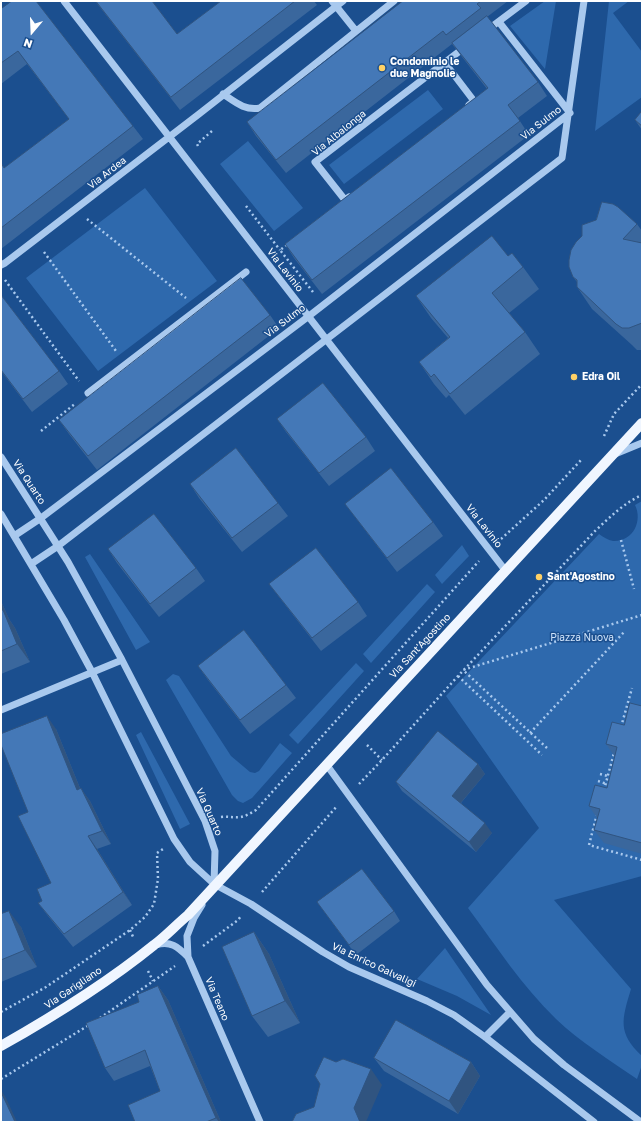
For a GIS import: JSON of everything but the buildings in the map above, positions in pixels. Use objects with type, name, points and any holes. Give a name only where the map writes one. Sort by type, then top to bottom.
[{"type":"main road","name":"Via Sant'Agostino","points":[[214,884],[642,423]]},
{"type":"main road","name":"Via Garigliano","points":[[1,1046],[57,1014],[154,945],[188,914],[214,884]]},
{"type":"street","name":"Via Lavinio","points":[[64,1],[505,570]]},
{"type":"street","name":"Via Ardea","points":[[1,265],[5,264],[224,94],[334,4],[343,1]]},
{"type":"street","points":[[224,94],[241,107],[252,110],[260,108],[394,1]]},
{"type":"street","points":[[481,35],[526,1]]},
{"type":"street","points":[[570,113],[584,1]]},
{"type":"street","points":[[334,4],[356,31]]},
{"type":"street","points":[[499,22],[570,113]]},
{"type":"street","name":"Via Albalonga","points":[[357,191],[344,200],[315,162],[469,44]]},
{"type":"street","points":[[445,63],[474,101],[462,110]]},
{"type":"street","name":"Via Sulmo","points":[[41,518],[309,316],[570,113]]},
{"type":"street","name":"Via Sulmo","points":[[58,546],[562,158],[570,113]]},
{"type":"street","points":[[88,393],[246,272]]},
{"type":"street","points":[[612,455],[642,443]]},
{"type":"street","name":"Via Quarto","points":[[1,457],[58,546],[122,660],[205,821],[215,851],[214,884]]},
{"type":"street","points":[[1,514],[64,620],[92,672],[174,839],[190,862],[214,884]]},
{"type":"street","name":"Via Quarto","points":[[14,536],[41,518]]},
{"type":"street","points":[[31,564],[58,546]]},
{"type":"street","points":[[1,710],[122,660]]},
{"type":"street","points":[[326,764],[487,985],[510,1012],[534,1039],[564,1065],[641,1122]]},
{"type":"street","name":"Via Teano","points":[[214,884],[194,918],[187,936],[188,957],[260,1122]]},
{"type":"street","name":"Via Enrico Galvaligi","points":[[214,884],[250,904],[323,952],[349,967],[427,1001],[454,1015],[485,1037],[594,1122]]},
{"type":"street","points":[[154,945],[170,943],[178,947],[188,957]]},
{"type":"street","points":[[485,1037],[510,1012]]},
{"type":"path","points":[[202,150],[197,144],[212,131]]},
{"type":"path","points":[[241,200],[313,292]]},
{"type":"path","points":[[75,210],[199,308]]},
{"type":"path","points":[[35,240],[126,364]]},
{"type":"path","points":[[280,250],[292,241]]},
{"type":"path","points":[[1,275],[88,393],[41,431]]},
{"type":"path","points":[[600,441],[605,435],[614,414],[642,384]]},
{"type":"path","points":[[504,537],[544,500],[585,457]]},
{"type":"path","points":[[364,779],[463,670],[596,531],[612,515],[631,500],[642,494]]},
{"type":"path","points":[[621,540],[634,589]]},
{"type":"path","points":[[226,816],[240,817],[256,810],[478,562]]},
{"type":"path","points":[[463,670],[642,615]]},
{"type":"path","points":[[530,733],[625,632]]},
{"type":"path","points":[[463,670],[547,748]]},
{"type":"path","points":[[458,676],[542,755]]},
{"type":"path","points":[[620,732],[632,688]]},
{"type":"path","points":[[602,797],[616,747]]},
{"type":"path","points":[[600,774],[614,778]]},
{"type":"path","points":[[598,781],[613,785]]},
{"type":"path","points":[[260,894],[336,807]]},
{"type":"path","points":[[598,811],[588,845],[642,860]]},
{"type":"path","points":[[1,1012],[46,987],[130,930],[145,917],[154,904],[158,879],[157,853]]},
{"type":"path","points":[[205,945],[238,920]]},
{"type":"path","points":[[1,1078],[94,1022],[176,966]]},
{"type":"green space","points":[[545,1],[556,1],[545,69],[510,26]]},
{"type":"green space","points":[[609,1],[629,1],[613,13],[642,52],[642,97],[595,131]]},
{"type":"green space","points":[[428,90],[443,109],[344,184],[329,165]]},
{"type":"green space","points":[[248,141],[303,208],[274,231],[220,164]]},
{"type":"green space","points":[[145,188],[217,281],[98,371],[26,278]]},
{"type":"green space","name":"Piazza Nuova","points":[[642,501],[642,876],[554,900],[631,989],[625,1009],[624,1025],[628,1040],[642,1056],[642,1065],[637,1079],[585,1043],[556,1019],[532,993],[468,908],[539,828],[446,696],[599,534],[613,541],[626,538],[631,534],[637,524],[638,518],[635,505]]},
{"type":"green space","points":[[462,545],[469,556],[442,584],[435,575]]},
{"type":"green space","points":[[90,554],[150,642],[136,650],[85,557]]},
{"type":"green space","points":[[427,584],[435,592],[371,663],[363,654]]},
{"type":"green space","points":[[356,663],[364,671],[298,744],[289,735]]},
{"type":"green space","points":[[173,674],[179,676],[231,756],[250,772],[255,773],[259,771],[280,743],[292,753],[252,798],[243,803],[238,801],[232,795],[166,680]]},
{"type":"green space","points":[[141,732],[190,824],[180,829],[136,735]]},
{"type":"green space","points":[[445,948],[491,1015],[457,996],[417,979]]},
{"type":"place","name":"Condominio le due Magnolie","points":[[382,68]]},
{"type":"place","name":"Edra Oil","points":[[574,377]]},
{"type":"place","name":"Sant'Agostino","points":[[539,577]]}]
